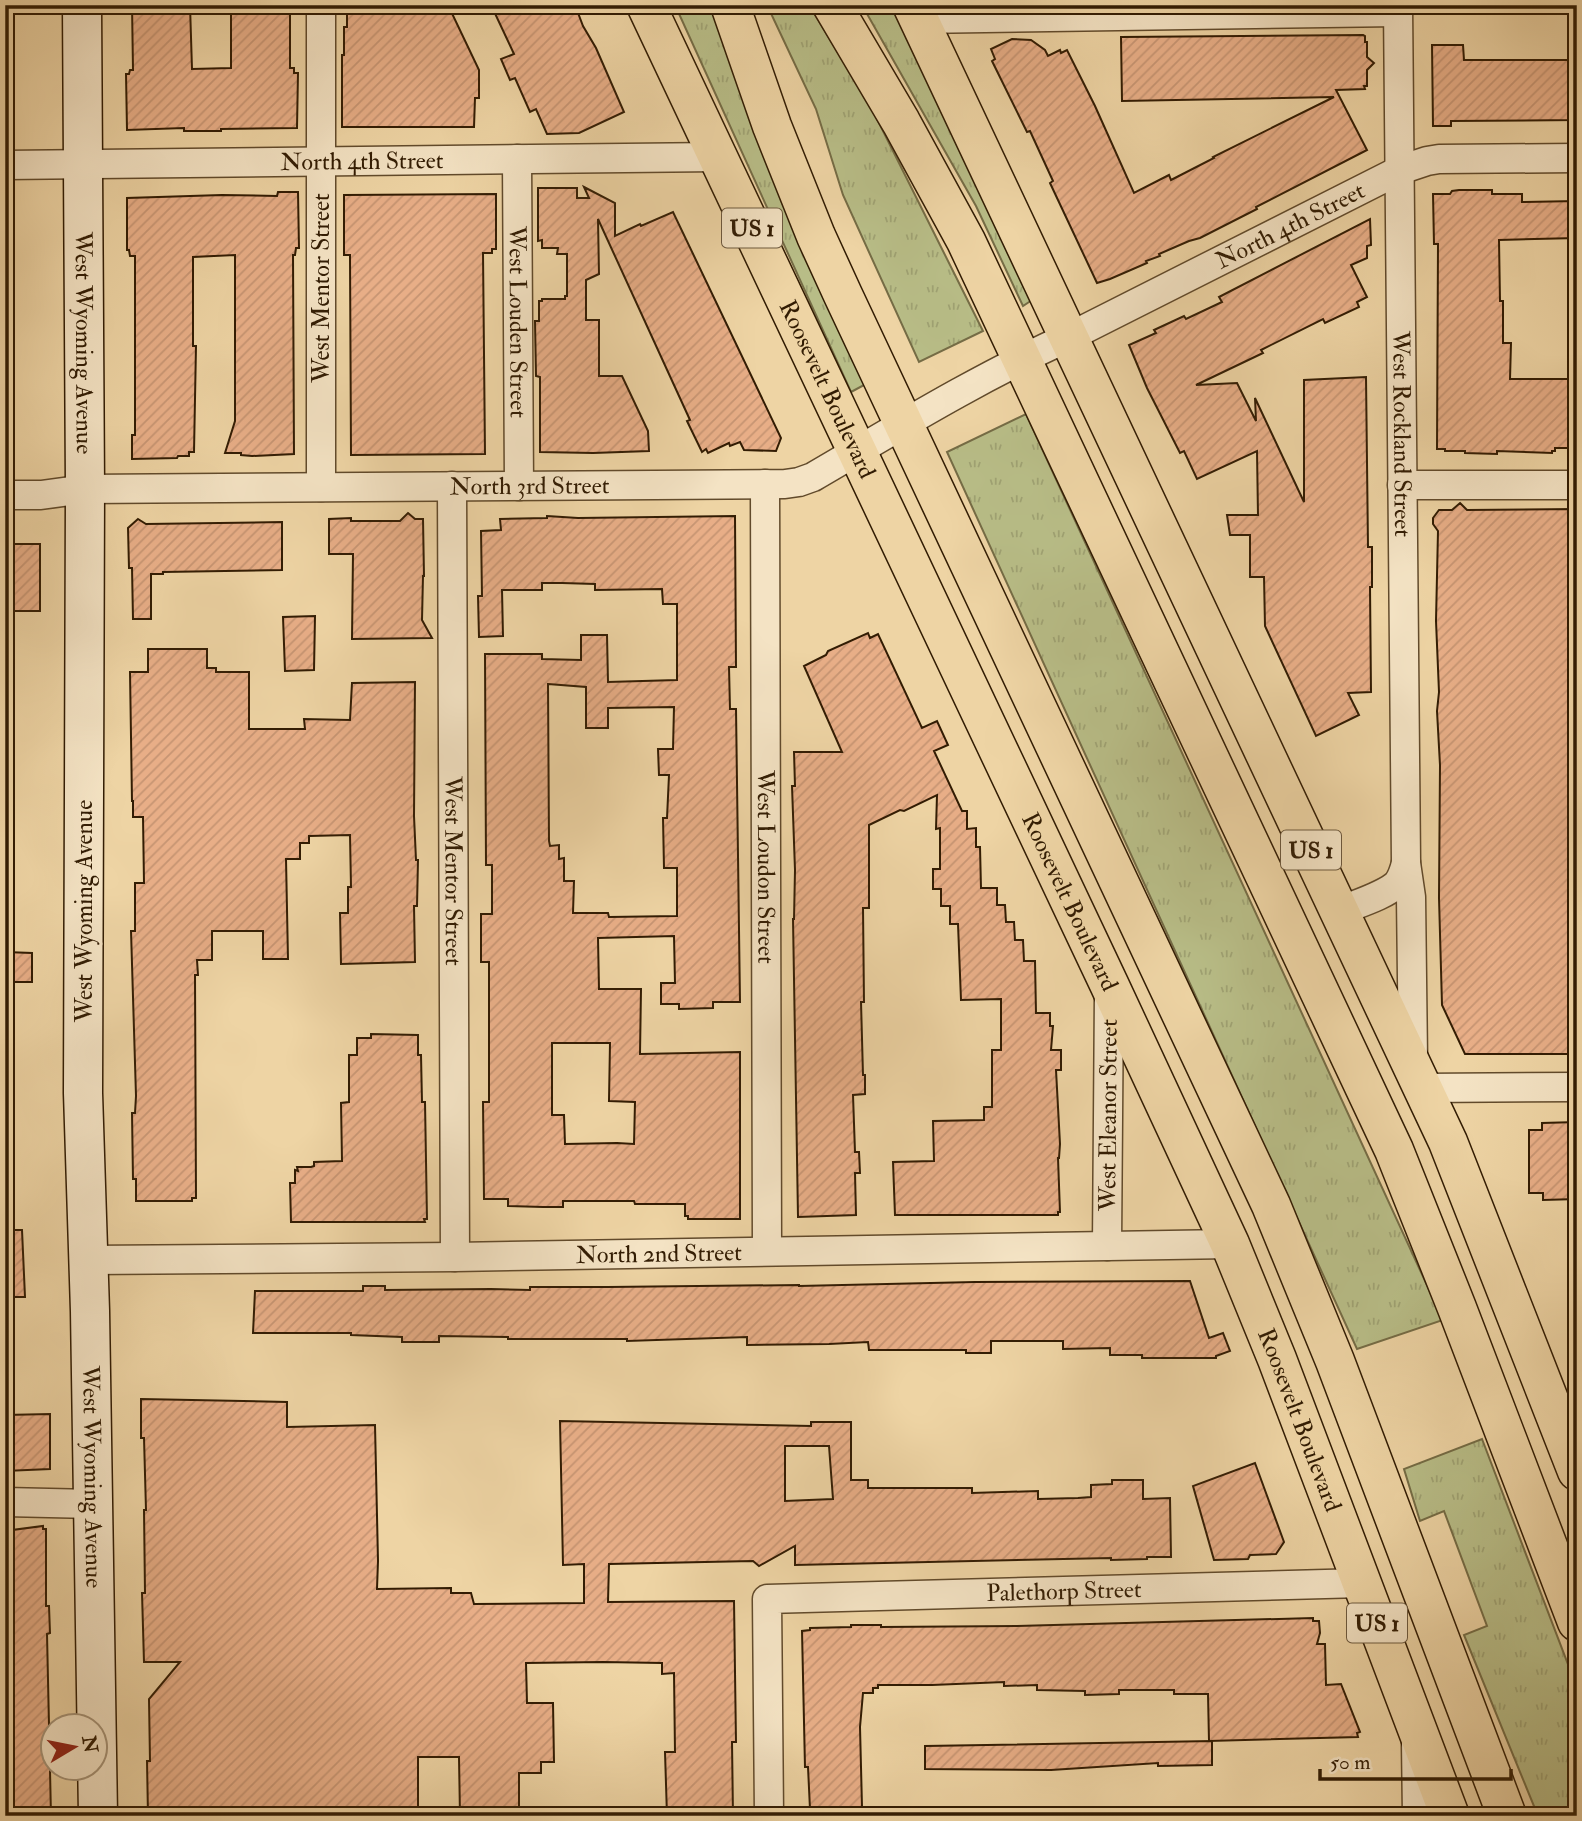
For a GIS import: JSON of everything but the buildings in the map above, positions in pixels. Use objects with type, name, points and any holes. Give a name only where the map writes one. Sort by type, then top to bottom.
[{"type":"highway","name":"Roosevelt Boulevard","points":[[646,5],[1230,1244],[1304,1429],[1450,1816]]},
{"type":"highway","name":"US 1","points":[[730,5],[772,126],[812,225],[1271,1205],[1335,1361],[1507,1816]]},
{"type":"highway","name":"US 1","points":[[832,5],[901,122],[965,241],[1394,1150],[1577,1622]]},
{"type":"highway","name":"US 1","points":[[915,12],[1418,1077],[1470,1195],[1571,1455]]},
{"type":"highway","points":[[1248,716],[1289,927]]},
{"type":"highway","points":[[1109,984],[1225,1107]]},
{"type":"street","name":"West Wyoming Avenue","points":[[82,5],[85,489],[83,1093],[89,1260],[98,1816]]},
{"type":"street","name":"West Mentor Street","points":[[321,5],[321,487]]},
{"type":"street","points":[[915,12],[1398,8]]},
{"type":"street","name":"West Rockland Street","points":[[1398,8],[1406,863],[1411,897],[1418,1077]]},
{"type":"street","name":"North 4th Street","points":[[5,164],[718,157]]},
{"type":"street","name":"North 4th Street","points":[[1021,358],[1069,337],[1400,170],[1439,159],[1577,158]]},
{"type":"street","name":"West Louden Street","points":[[517,159],[519,486]]},
{"type":"street","name":"North 3rd Street","points":[[5,495],[41,495],[85,489],[785,484],[813,477],[903,423],[1021,358]]},
{"type":"street","name":"West Loudon Street","points":[[765,484],[767,1251]]},
{"type":"street","points":[[1402,485],[1577,485]]},
{"type":"street","name":"West Mentor Street","points":[[452,486],[455,1257]]},
{"type":"street","points":[[1340,911],[1391,888],[1403,875],[1406,863]]},
{"type":"street","name":"West Eleanor Street","points":[[1107,1245],[1109,984]]},
{"type":"street","points":[[1418,1077],[1577,1087]]},
{"type":"street","name":"North 2nd Street","points":[[89,1260],[455,1257],[1230,1244]]},
{"type":"street","points":[[5,1502],[93,1504]]},
{"type":"street","name":"Palethorp Street","points":[[769,1816],[767,1599],[1362,1583]]},
{"type":"street","points":[[1416,1726],[1416,1816]]},
{"type":"green space","points":[[675,5],[711,5],[866,384],[851,392]]},
{"type":"green space","points":[[767,5],[809,5],[870,105],[983,331],[919,362],[843,195],[816,109]]},
{"type":"green space","points":[[862,5],[891,5],[1035,298],[1023,306],[976,206]]},
{"type":"green space","points":[[1026,414],[1443,1320],[1357,1349],[947,452]]},
{"type":"green space","points":[[1482,1439],[1577,1688],[1577,1816],[1538,1816],[1464,1635],[1487,1626],[1444,1511],[1420,1521],[1404,1469]]}]
